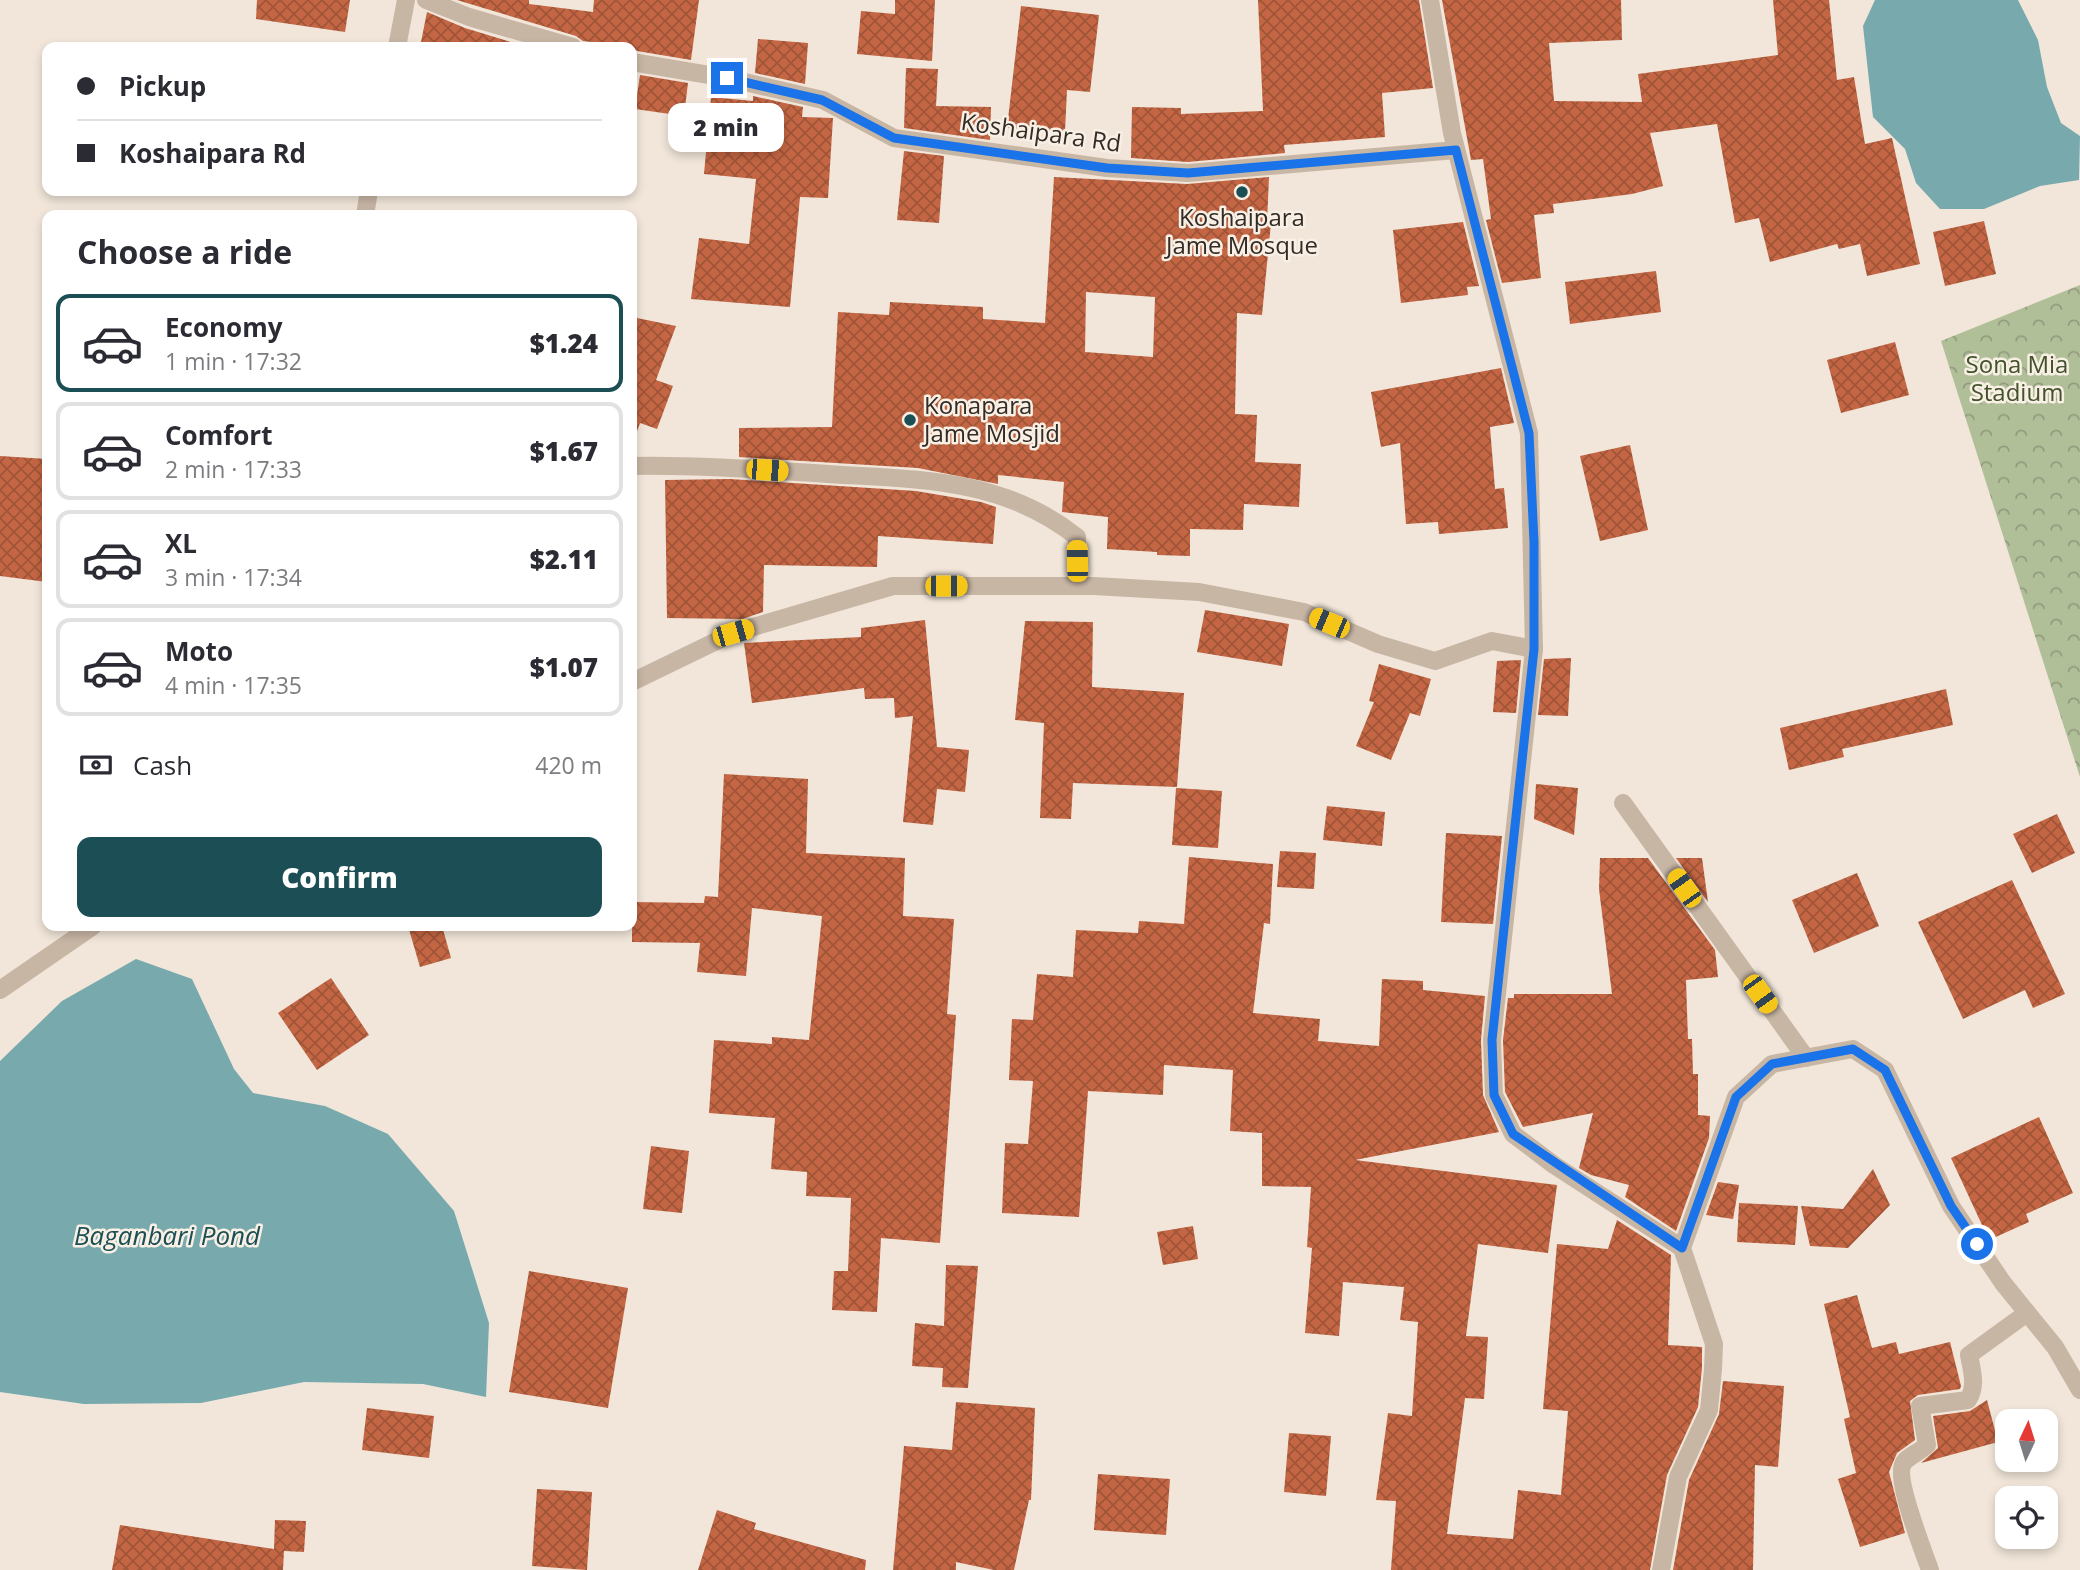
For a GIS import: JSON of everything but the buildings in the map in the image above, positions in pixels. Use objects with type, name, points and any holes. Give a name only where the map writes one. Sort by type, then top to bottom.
[{"type":"street","points":[[398,42],[406,0]]},
{"type":"street","points":[[426,0],[469,17],[556,42]]},
{"type":"street","points":[[1430,0],[1456,150],[1529,433],[1534,649],[1492,1040],[1494,1095],[1513,1134],[1682,1248],[1714,1344],[1713,1369],[1709,1410],[1678,1477],[1661,1570]]},
{"type":"street","name":"Koshaipara Rd","points":[[637,63],[727,78],[822,100],[894,138],[1107,168],[1188,173],[1456,150]]},
{"type":"street","points":[[637,466],[692,465],[923,478],[1019,501],[1054,519],[1077,537],[1077,586]]},
{"type":"street","points":[[637,680],[733,633],[893,586],[1077,586],[1199,592],[1304,612],[1378,644],[1435,661],[1492,641],[1534,649]]},
{"type":"street","points":[[1623,803],[1806,1058]]},
{"type":"street","points":[[0,990],[86,931]]},
{"type":"street","points":[[1682,1248],[1736,1097],[1772,1064],[1853,1049],[1885,1070],[1951,1206],[2027,1313],[2055,1347],[2080,1390]]},
{"type":"street","points":[[1930,1570],[1907,1501],[1901,1471],[1905,1461],[1927,1445],[1920,1406],[1968,1400],[1973,1392],[1969,1355],[2027,1313]]},
{"type":"green space","name":"Sona Mia Stadium","points":[[2080,285],[2080,777],[1941,341]]},
{"type":"water","points":[[1875,0],[2018,0],[2038,40],[2047,87],[2061,123],[2080,136],[2079,180],[2040,186],[1984,209],[1940,209],[1916,183],[1905,149],[1873,117],[1863,26]]},
{"type":"water","name":"Baganbari Pond","points":[[136,959],[192,979],[234,1069],[253,1093],[325,1106],[388,1134],[454,1211],[489,1323],[486,1397],[423,1384],[304,1382],[201,1403],[84,1404],[0,1392],[0,1061],[62,1001]]},
{"type":"place","name":"Koshaipara Jame Mosque","points":[[1242,192]]},
{"type":"place","name":"Konapara Jame Mosjid","points":[[910,420]]},
{"type":"route","points":[[727,78],[822,100],[894,138],[1107,168],[1188,173],[1456,150],[1529,433],[1534,542],[1534,649],[1492,1040],[1494,1095],[1513,1134],[1555,1165],[1682,1248],[1736,1097],[1772,1064],[1853,1049],[1885,1070],[1951,1206],[1977,1244]]}]
